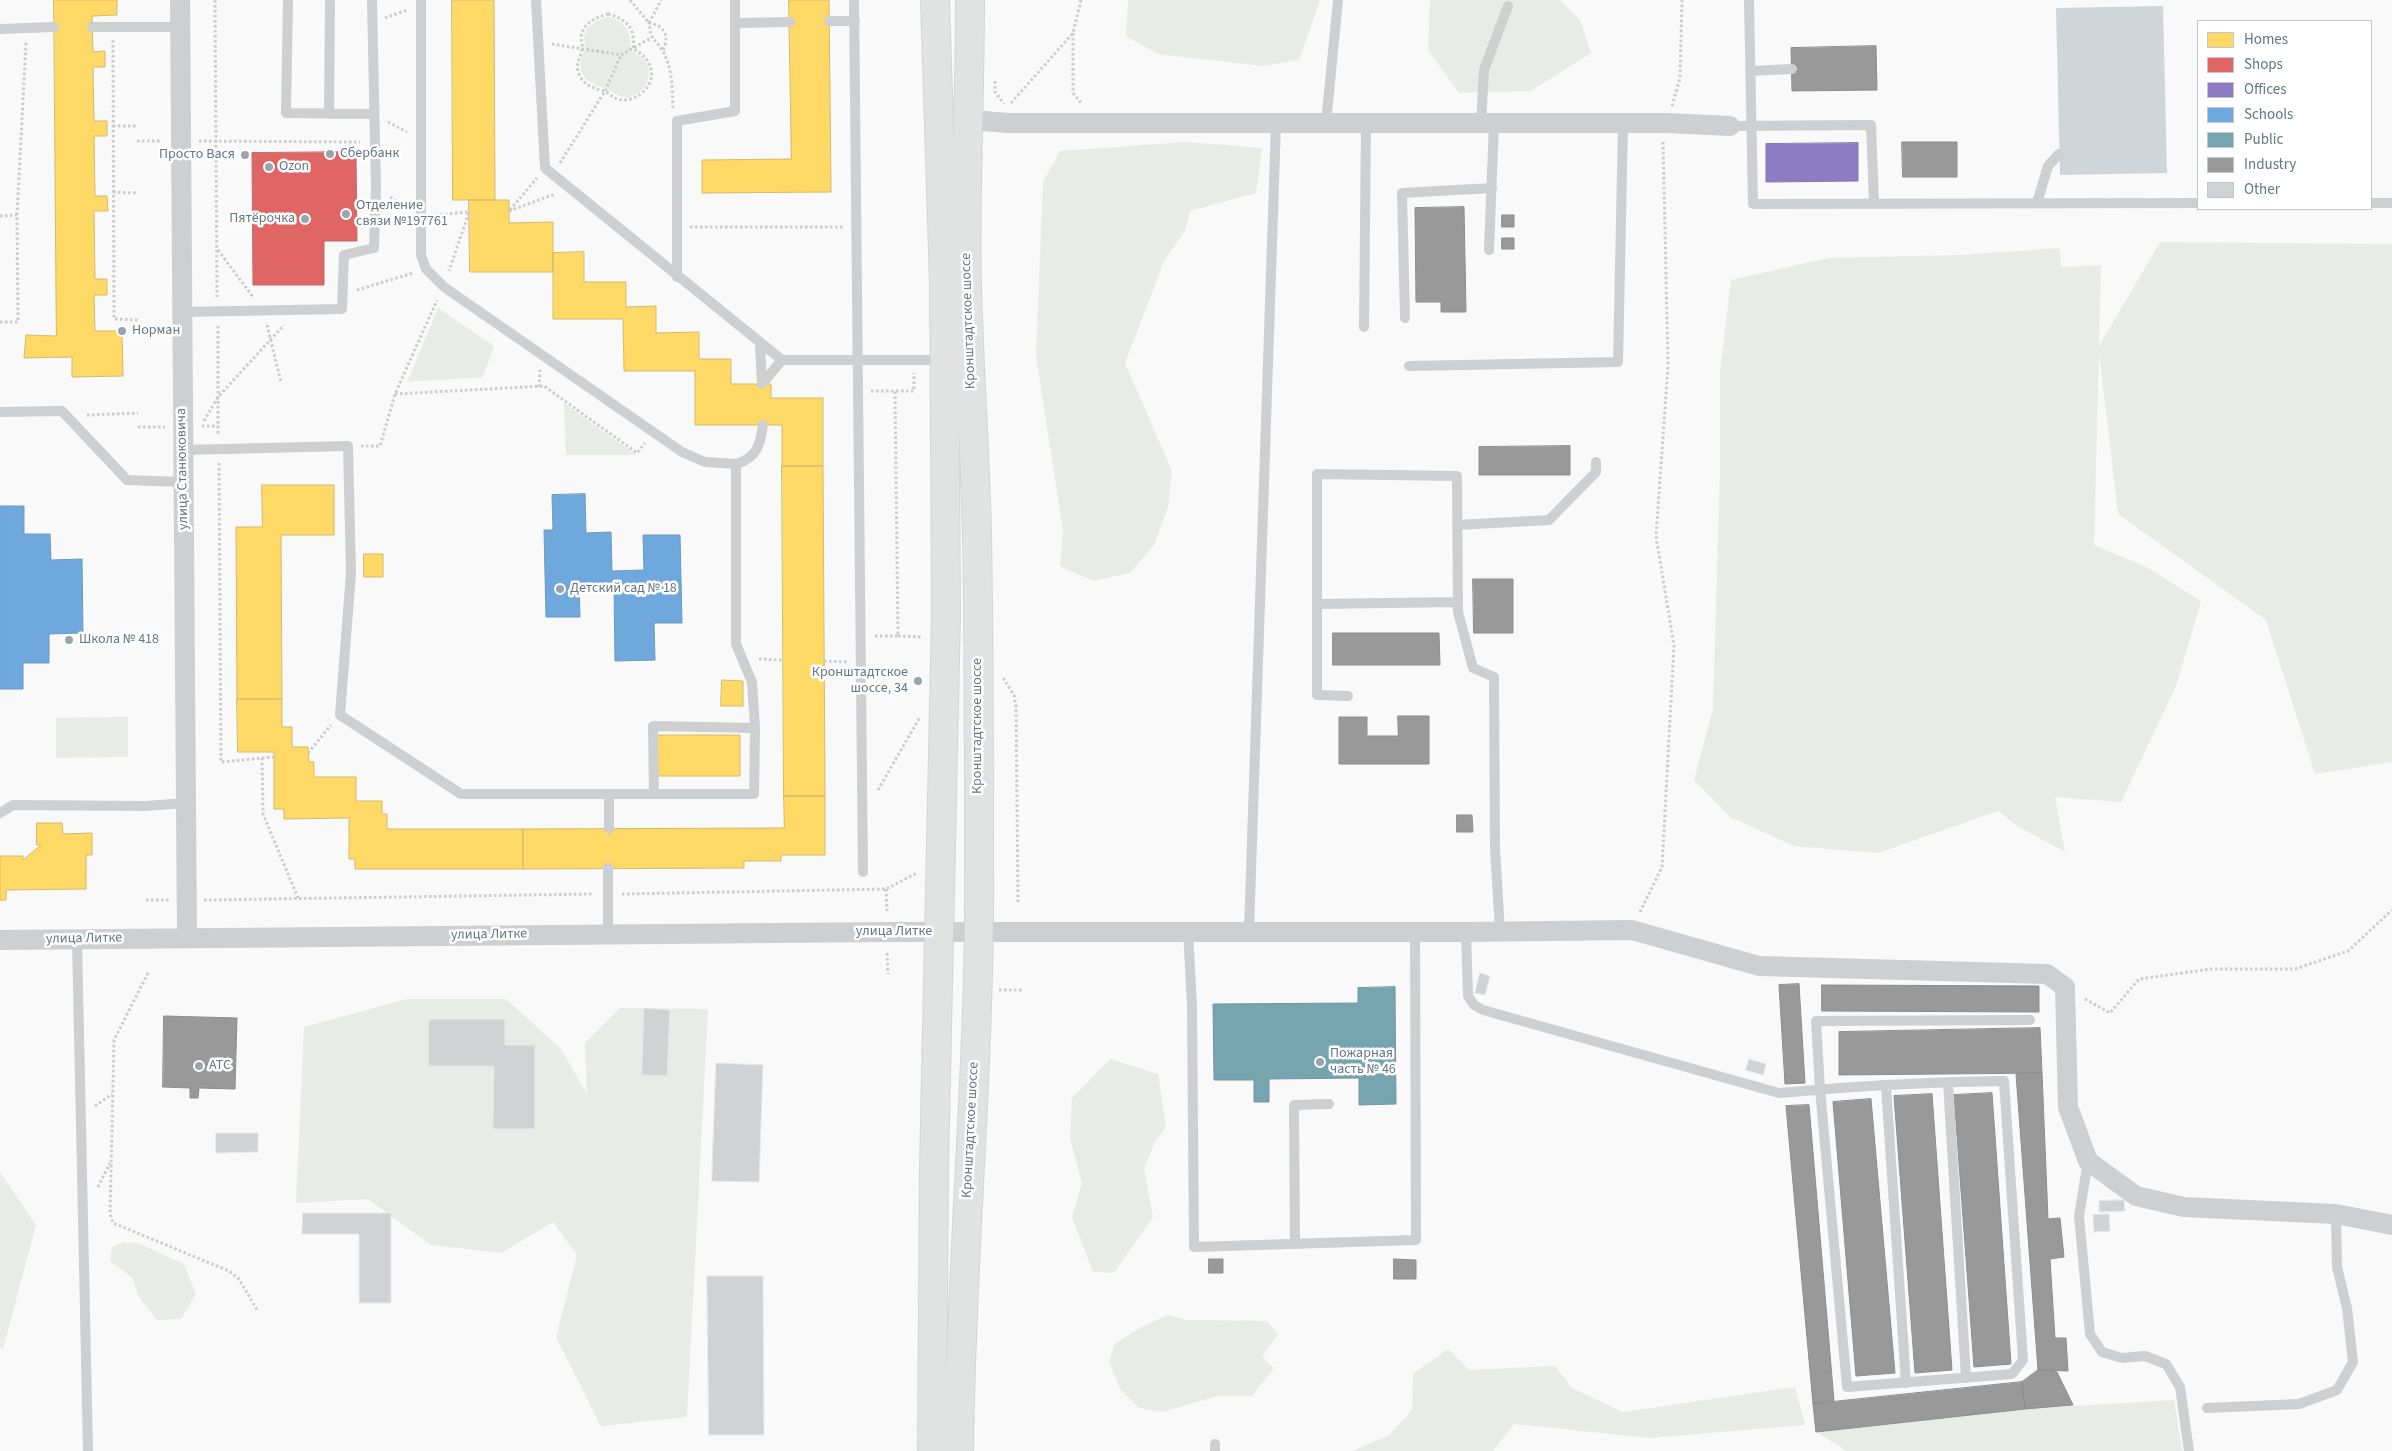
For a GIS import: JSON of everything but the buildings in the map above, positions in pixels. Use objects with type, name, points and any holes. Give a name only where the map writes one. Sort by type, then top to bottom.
[{"type":"main road","name":"Кронштадтское шоссе","points":[[932,1451],[939,932],[946,672],[944,360],[935,0]]},
{"type":"main road","name":"Кронштадтское шоссе","points":[[959,1451],[960,1361],[978,932],[977,530],[967,265],[966,178],[970,120],[970,0]]},
{"type":"street","name":"улица Станюковича","points":[[180,0],[187,938]]},
{"type":"street","points":[[970,120],[1009,122],[1666,123],[1730,126]]},
{"type":"street","name":"улица Литке","points":[[0,940],[1188,930],[1500,932],[1632,930],[1760,966],[2047,974],[2065,988]]},
{"type":"street","points":[[2065,988],[2068,1107],[2088,1161],[2136,1196],[2184,1207],[2336,1214],[2392,1226]]},
{"type":"lane","points":[[288,0],[286,113],[374,114]]},
{"type":"lane","points":[[329,114],[330,0]]},
{"type":"lane","points":[[182,312],[342,309],[344,255],[374,248],[376,189],[372,0]]},
{"type":"lane","points":[[536,0],[549,171],[760,345],[782,360],[858,362],[944,360]]},
{"type":"lane","points":[[677,277],[677,121],[735,111],[735,0]]},
{"type":"lane","points":[[854,0],[863,872]]},
{"type":"lane","points":[[1326,123],[1338,0]]},
{"type":"lane","points":[[1749,0],[1753,204],[2197,203]]},
{"type":"lane","points":[[421,2],[421,255],[426,269],[444,287],[682,452],[705,462],[736,464],[748,460],[758,450],[763,425]]},
{"type":"lane","points":[[1489,250],[1492,188],[1484,70],[1508,6]]},
{"type":"lane","points":[[829,21],[854,21]]},
{"type":"lane","points":[[736,23],[790,22]]},
{"type":"lane","points":[[0,29],[54,26]]},
{"type":"lane","points":[[92,27],[180,27]]},
{"type":"lane","points":[[1750,71],[1792,69]]},
{"type":"lane","points":[[1249,931],[1276,123]]},
{"type":"lane","points":[[1364,327],[1366,123]]},
{"type":"lane","points":[[1409,366],[1618,362],[1623,124]]},
{"type":"lane","points":[[1730,126],[1871,126],[1874,203]]},
{"type":"lane","points":[[2037,203],[2048,166],[2059,154]]},
{"type":"lane","points":[[1405,318],[1402,193],[1492,188]]},
{"type":"lane","points":[[2372,203],[2392,203]]},
{"type":"lane","points":[[760,345],[762,384],[782,360]]},
{"type":"lane","points":[[0,412],[62,411],[127,480],[184,482]]},
{"type":"lane","points":[[183,450],[348,446],[351,573],[340,715],[461,794],[754,794],[755,728],[752,682],[736,644],[736,464]]},
{"type":"lane","points":[[1457,525],[1549,520],[1596,472],[1596,462]]},
{"type":"lane","points":[[1348,696],[1317,696],[1317,474],[1457,476],[1458,612],[1473,668],[1494,677],[1495,848],[1500,932]]},
{"type":"lane","points":[[1317,604],[1458,602]]},
{"type":"lane","points":[[654,794],[653,726],[755,728]]},
{"type":"lane","points":[[608,794],[608,828]]},
{"type":"lane","points":[[0,812],[13,805],[145,806],[186,803]]},
{"type":"lane","points":[[608,868],[608,934]]},
{"type":"lane","points":[[1188,930],[1192,1006],[1194,1247],[1416,1240],[1415,932]]},
{"type":"lane","points":[[1466,932],[1468,996],[1474,1005],[1483,1010],[1779,1093],[1820,1089],[1948,1082],[2004,1081],[2023,1360],[2012,1374],[1847,1388],[1820,1089],[1816,1021],[2030,1020]]},
{"type":"lane","points":[[76,940],[88,1448],[99,1451]]},
{"type":"lane","points":[[1948,1082],[1966,1378]]},
{"type":"lane","points":[[1886,1086],[1906,1383]]},
{"type":"lane","points":[[1295,1244],[1294,1105],[1329,1104]]},
{"type":"lane","points":[[2088,1161],[2079,1216],[2090,1334],[2102,1352],[2122,1358],[2145,1356],[2166,1364],[2180,1387],[2189,1451]]},
{"type":"lane","points":[[2206,1408],[2299,1404],[2337,1390],[2353,1362],[2346,1308],[2337,1267],[2336,1214]]},
{"type":"path","points":[[215,0],[221,762],[274,757]]},
{"type":"path","points":[[630,0],[649,23],[651,38],[663,50],[671,76],[673,109],[677,121]]},
{"type":"path","points":[[649,23],[661,0]]},
{"type":"path","points":[[1080,0],[1073,33],[1073,94],[1084,105]]},
{"type":"path","points":[[1632,930],[1662,867],[1674,646],[1656,536],[1668,366],[1662,146],[1666,123],[1680,78],[1682,0]]},
{"type":"path","points":[[373,23],[421,2]]},
{"type":"path","points":[[608,14],[621,18],[630,26],[634,39],[633,48],[642,52],[650,62],[652,75],[648,87],[639,96],[627,100],[614,98],[605,91],[595,89],[584,82],[578,71],[578,59],[582,49],[581,37],[586,25],[596,17],[608,14]]},
{"type":"path","points":[[649,23],[657,24],[663,28],[667,35],[663,50]]},
{"type":"path","points":[[0,322],[18,322],[17,215],[27,26]]},
{"type":"path","points":[[113,27],[114,319],[138,320]]},
{"type":"path","points":[[995,74],[995,92],[1006,108],[1073,33]]},
{"type":"path","points":[[570,188],[509,211],[549,171],[605,91],[621,55],[651,38]]},
{"type":"path","points":[[538,42],[621,55]]},
{"type":"path","points":[[374,114],[422,140]]},
{"type":"path","points":[[113,126],[137,126]]},
{"type":"path","points":[[137,141],[168,141]]},
{"type":"path","points":[[198,141],[361,142],[361,152]]},
{"type":"path","points":[[114,192],[138,193]]},
{"type":"path","points":[[348,446],[380,446],[395,394],[444,287],[469,212]]},
{"type":"path","points":[[0,216],[17,215]]},
{"type":"path","points":[[677,228],[856,227]]},
{"type":"path","points":[[343,294],[426,269]]},
{"type":"path","points":[[202,426],[218,397],[298,309]]},
{"type":"path","points":[[858,392],[914,391],[914,360]]},
{"type":"path","points":[[395,394],[544,386],[637,453],[652,432]]},
{"type":"path","points":[[895,391],[898,636]]},
{"type":"path","points":[[66,416],[138,413]]},
{"type":"path","points":[[860,637],[923,637],[922,647]]},
{"type":"path","points":[[742,658],[783,660]]},
{"type":"path","points":[[824,661],[861,662]]},
{"type":"path","points":[[1003,678],[1014,695],[1016,707],[1018,903]]},
{"type":"path","points":[[308,753],[340,715]]},
{"type":"path","points":[[862,802],[871,802],[921,716],[921,725]]},
{"type":"path","points":[[262,758],[263,814],[298,898]]},
{"type":"path","points":[[196,900],[886,889],[917,873],[917,865]]},
{"type":"path","points":[[886,889],[887,911]]},
{"type":"path","points":[[146,900],[175,900]]},
{"type":"path","points":[[2065,988],[2110,1013],[2139,979],[2211,969],[2294,969],[2348,951],[2392,910]]},
{"type":"path","points":[[887,953],[888,974]]},
{"type":"path","points":[[148,973],[114,1040],[110,1214],[113,1223],[230,1271],[240,1280],[258,1310]]},
{"type":"path","points":[[997,990],[1024,990]]},
{"type":"shaded area","points":[[1128,0],[1320,0],[1299,60],[1263,66],[1158,54],[1126,36]]},
{"type":"shaded area","points":[[1430,0],[1560,0],[1580,20],[1591,53],[1531,91],[1459,93],[1428,50]]},
{"type":"shaded area","points":[[2163,6],[2167,173],[2060,175],[2056,8]]},
{"type":"shaded area","points":[[608,17],[623,25],[629,33],[630,50],[644,59],[647,64],[649,75],[645,86],[641,91],[632,96],[620,96],[590,82],[582,71],[581,59],[585,48],[585,33],[590,26]]},
{"type":"shaded area","points":[[1186,142],[1262,148],[1256,193],[1190,211],[1185,231],[1164,261],[1125,363],[1172,471],[1168,507],[1154,545],[1130,573],[1093,581],[1060,566],[1063,531],[1036,356],[1043,182],[1060,151]]},
{"type":"shaded area","points":[[2160,242],[2392,244],[2392,762],[2315,774],[2266,620],[2118,514],[2099,352],[2094,545],[2148,568],[2201,601],[2176,686],[2121,802],[2055,797],[2065,852],[2019,827],[1998,811],[1878,853],[1794,846],[1730,817],[1694,780],[1713,709],[1720,470],[1720,371],[1731,280],[1828,258],[1960,255],[2060,248],[2061,267],[2101,265],[2099,346]]},
{"type":"shaded area","points":[[438,308],[494,346],[483,377],[407,382]]},
{"type":"shaded area","points":[[564,403],[636,455],[566,455]]},
{"type":"shaded area","points":[[128,717],[128,757],[56,758],[56,718]]},
{"type":"shaded area","points":[[407,999],[506,999],[561,1049],[587,1094],[585,1043],[620,1008],[708,1009],[687,1417],[601,1426],[556,1337],[577,1255],[553,1222],[501,1253],[431,1245],[368,1199],[296,1203],[304,1027]]},
{"type":"shaded area","points":[[1110,1059],[1158,1074],[1166,1127],[1155,1142],[1144,1168],[1153,1217],[1114,1273],[1093,1272],[1072,1217],[1082,1183],[1070,1138],[1072,1098]]},
{"type":"shaded area","points":[[0,1172],[36,1225],[3,1349],[0,1347]]},
{"type":"shaded area","points":[[124,1242],[138,1243],[184,1264],[196,1294],[181,1319],[157,1320],[139,1297],[132,1277],[110,1261],[112,1247]]},
{"type":"shaded area","points":[[1168,1315],[1187,1320],[1267,1321],[1278,1334],[1262,1357],[1274,1368],[1252,1396],[1217,1396],[1163,1412],[1139,1408],[1120,1389],[1109,1361],[1115,1344],[1143,1326]]},
{"type":"shaded area","points":[[1448,1349],[1469,1370],[1555,1366],[1572,1388],[1623,1412],[1795,1387],[1805,1425],[1650,1438],[1514,1424],[1493,1451],[1353,1451],[1389,1435],[1412,1410],[1413,1374]]},
{"type":"shaded area","points":[[2174,1400],[2182,1451],[1847,1451],[1816,1432],[2025,1409]]},
{"type":"place","name":"Сбербанк","points":[[330,154]]},
{"type":"place","name":"Просто Вася","points":[[245,155]]},
{"type":"place","name":"Ozon","points":[[269,167]]},
{"type":"place","name":"Отделение связи №197761","points":[[346,214]]},
{"type":"place","name":"Пятёрочка","points":[[305,219]]},
{"type":"place","name":"Норман","points":[[122,331]]},
{"type":"place","name":"Детский сад № 18","points":[[560,589]]},
{"type":"place","name":"Школа № 418","points":[[69,640]]},
{"type":"place","name":"Кронштадтское шоссе, 34","points":[[918,681]]},
{"type":"place","name":"Пожарная часть № 46","points":[[1320,1062]]},
{"type":"place","name":"АТС","points":[[199,1066]]}]
